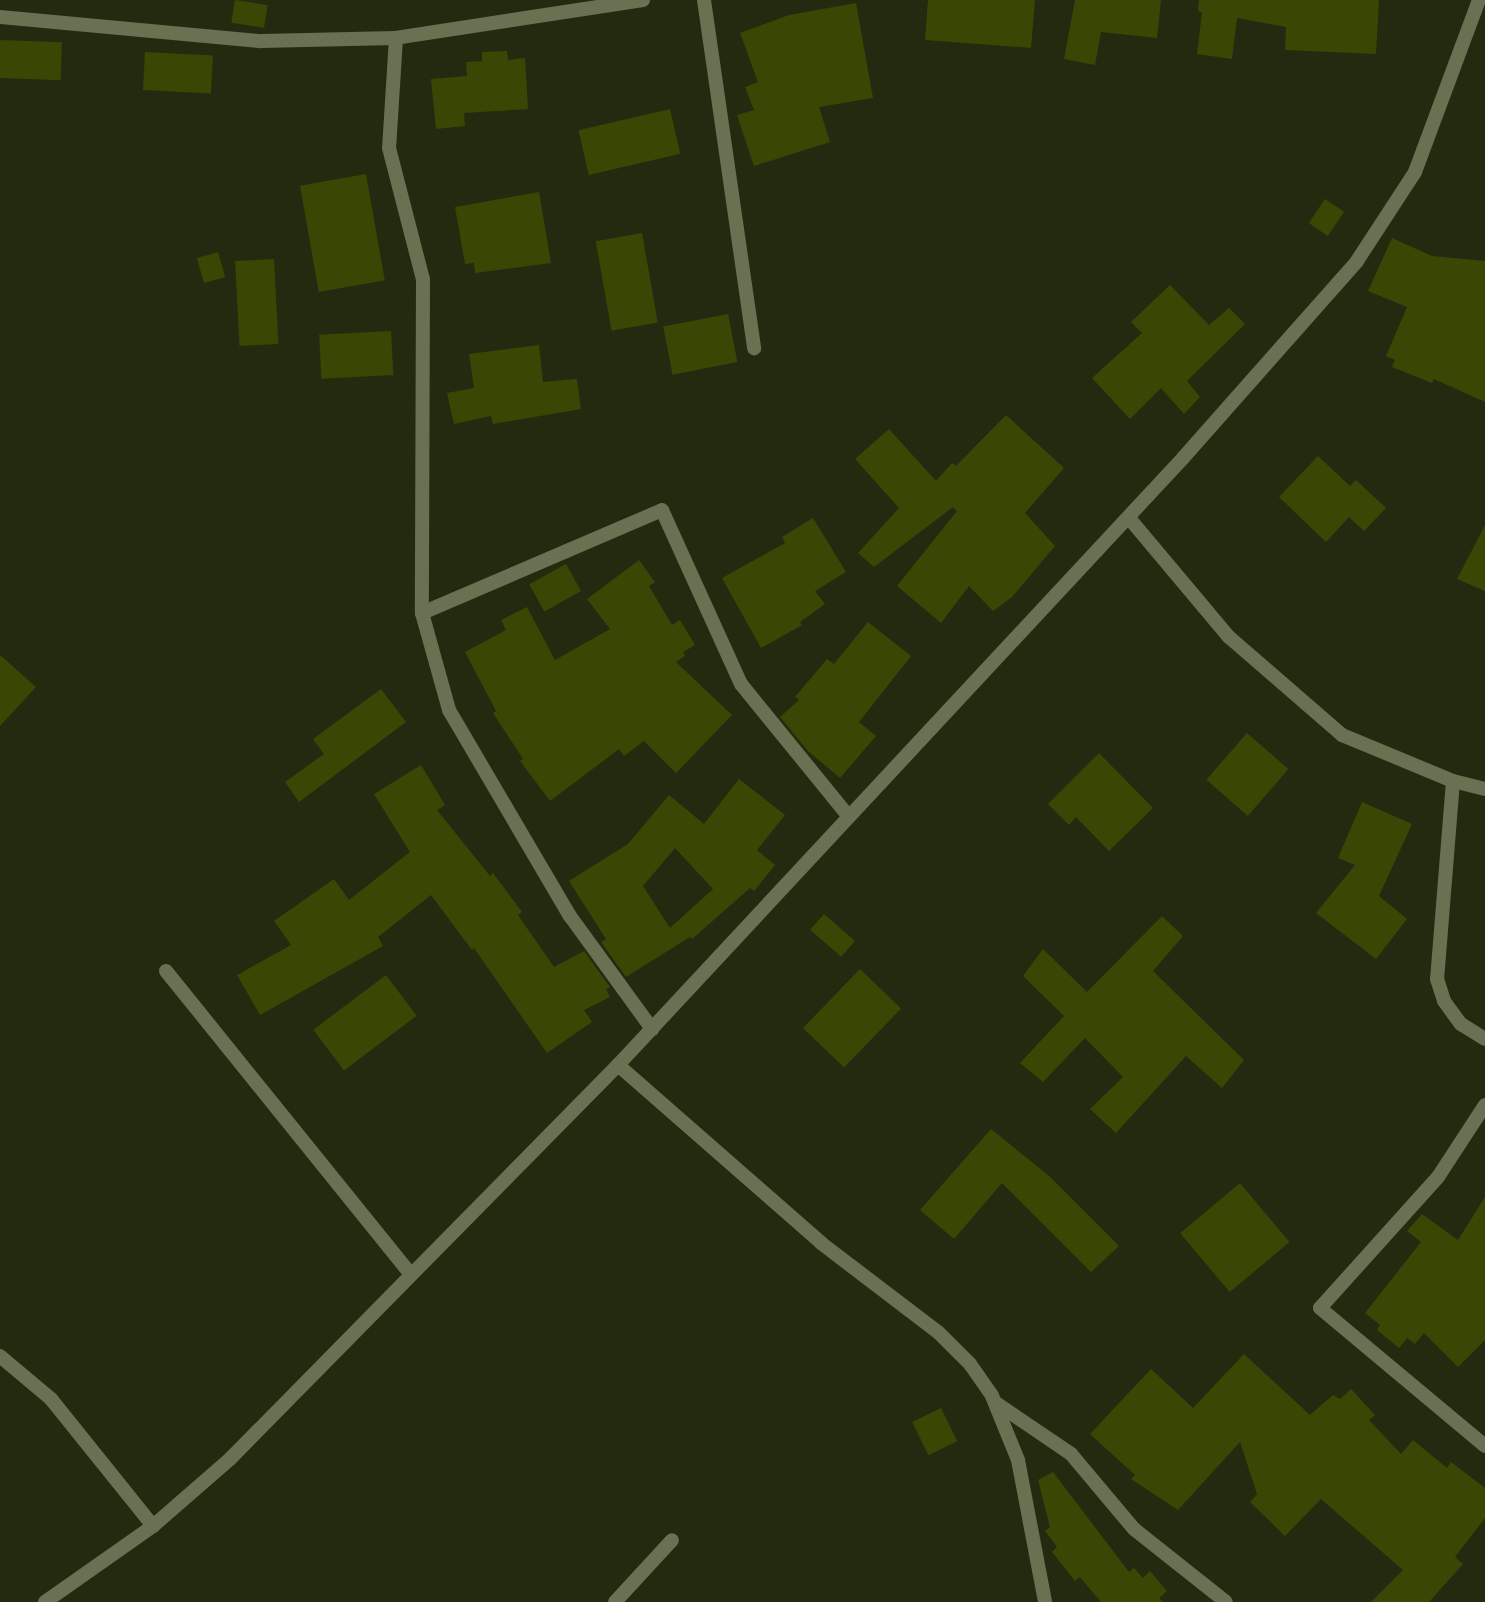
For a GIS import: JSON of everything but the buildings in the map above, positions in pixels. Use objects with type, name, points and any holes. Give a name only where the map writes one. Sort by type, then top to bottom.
[{"type":"street","points":[[0,17],[261,41],[396,37],[643,0]]},
{"type":"street","points":[[704,0],[754,348]]},
{"type":"street","points":[[45,1602],[153,1526],[230,1459],[618,1065],[1129,518],[1357,261],[1415,172],[1479,0]]},
{"type":"street","points":[[396,37],[389,148],[423,279],[422,612],[449,710],[570,916],[652,1029]]},
{"type":"street","points":[[422,612],[662,510],[741,684],[849,817]]},
{"type":"street","points":[[1129,518],[1229,637],[1342,735],[1452,781],[1485,789]]},
{"type":"street","points":[[1452,781],[1437,979],[1444,1001],[1461,1024],[1485,1039]]},
{"type":"street","points":[[166,971],[411,1275]]},
{"type":"street","points":[[618,1065],[821,1243],[938,1332],[970,1364],[995,1402],[1018,1460],[1045,1602]]},
{"type":"street","points":[[1485,1105],[1438,1177],[1320,1308],[1485,1446]]},
{"type":"street","points":[[0,1356],[51,1399],[153,1526]]},
{"type":"street","points":[[995,1402],[1071,1454],[1134,1530],[1226,1602]]},
{"type":"street","points":[[615,1602],[672,1540]]}]
